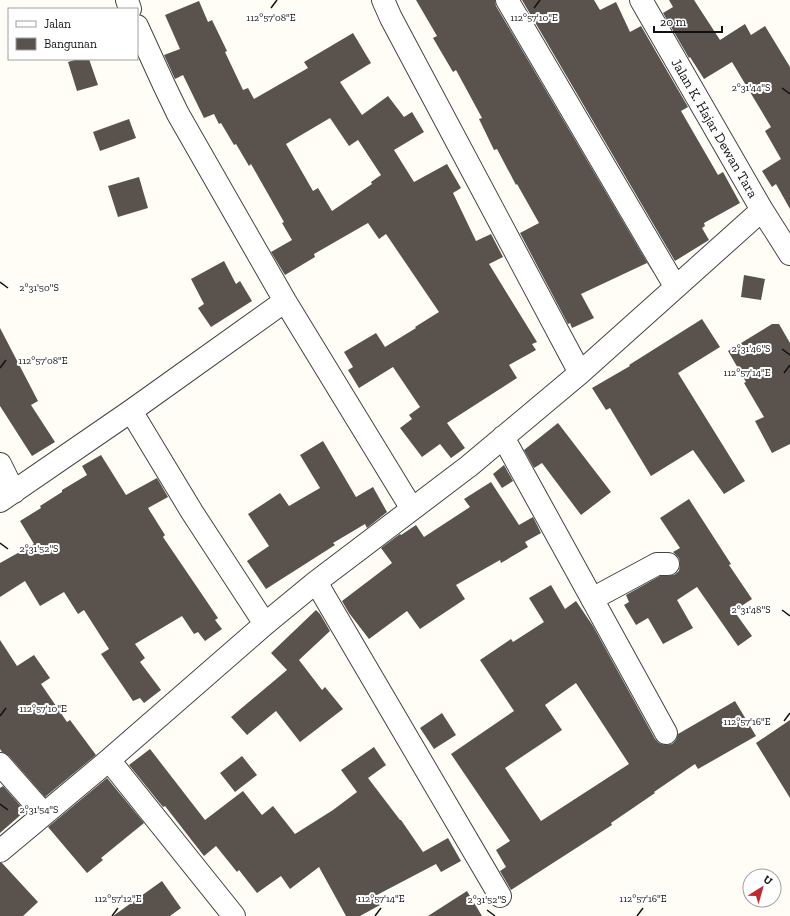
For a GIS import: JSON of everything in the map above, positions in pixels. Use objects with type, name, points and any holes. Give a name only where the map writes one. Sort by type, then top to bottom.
[{"type":"street","points":[[383,0],[391,18],[580,373]]},
{"type":"street","points":[[507,0],[675,286]]},
{"type":"street","name":"Jalan K. Hajar Dewan Tara","points":[[641,0],[762,210],[790,254]]},
{"type":"street","points":[[138,28],[178,114],[285,302],[412,509]]},
{"type":"street","points":[[0,851],[110,760],[265,624],[316,582],[468,466],[580,373],[675,286],[762,210]]},
{"type":"street","points":[[0,464],[7,496],[131,411],[285,302]]},
{"type":"street","points":[[131,411],[192,512],[265,624]]},
{"type":"street","points":[[503,437],[666,734]]},
{"type":"street","points":[[592,599],[657,564],[668,564]]},
{"type":"street","points":[[316,582],[500,896]]},
{"type":"street","points":[[110,760],[234,916]]},
{"type":"street","points":[[0,764],[44,814]]},
{"type":"building","points":[[416,0],[495,0],[496,6],[654,274],[647,263],[581,294],[594,318],[572,328],[570,323],[568,324],[520,233],[539,223],[517,184],[516,185],[497,149],[494,150],[479,119],[482,118],[456,70],[453,72],[433,38],[437,36]]},
{"type":"building","points":[[522,0],[594,0],[600,10],[616,2],[630,32],[641,26],[688,107],[681,111],[718,175],[723,172],[740,203],[704,223],[705,226],[702,228],[709,240],[675,261]]},
{"type":"building","points":[[669,0],[694,0],[720,40],[745,24],[751,35],[765,26],[790,67],[790,209],[776,184],[772,187],[762,171],[781,159],[765,131],[771,127],[732,62],[704,79],[690,57],[689,58],[663,13],[673,7]]},
{"type":"building","points":[[199,1],[208,22],[212,20],[243,90],[248,88],[254,99],[308,68],[304,62],[353,33],[371,63],[340,82],[362,115],[388,96],[404,117],[412,112],[424,132],[394,150],[414,182],[447,164],[461,188],[453,193],[476,241],[491,234],[503,257],[489,264],[537,342],[532,344],[536,350],[509,365],[517,378],[447,423],[465,448],[451,458],[440,444],[422,457],[400,428],[412,419],[409,415],[420,407],[393,367],[359,388],[348,370],[353,367],[344,352],[376,333],[385,347],[439,312],[386,234],[379,239],[368,223],[314,254],[315,257],[285,275],[271,252],[292,240],[282,223],[284,222],[251,164],[249,166],[221,123],[219,124],[214,114],[204,118],[183,75],[175,79],[164,55],[180,49],[165,15]],"holes":[[[330,118],[349,146],[358,140],[381,175],[371,182],[372,184],[332,211],[318,188],[313,191],[286,144]]]},
{"type":"building","points":[[75,60],[89,60],[98,85],[77,91],[68,62]]},
{"type":"building","points":[[129,119],[136,138],[100,151],[93,132]]},
{"type":"building","points":[[139,177],[148,208],[118,217],[108,186]]},
{"type":"building","points":[[224,261],[236,284],[240,281],[252,301],[211,327],[198,308],[204,304],[191,279]]},
{"type":"building","points":[[744,275],[765,279],[761,300],[741,297]]},
{"type":"building","points":[[702,319],[720,347],[678,373],[745,481],[724,494],[693,450],[651,476],[610,408],[606,410],[592,388],[630,366],[629,365]]},
{"type":"building","points":[[772,324],[779,324],[790,343],[790,444],[772,453],[755,421],[764,417],[744,383],[746,382],[728,351]]},
{"type":"building","points":[[0,328],[38,401],[31,405],[55,442],[32,456],[0,406]]},
{"type":"building","points":[[558,423],[611,492],[581,515],[542,463],[534,468],[524,450]]},
{"type":"building","points":[[323,441],[356,497],[373,487],[387,512],[367,528],[365,524],[333,543],[335,545],[266,589],[247,561],[269,546],[248,514],[280,493],[289,506],[320,488],[300,455]]},
{"type":"building","points":[[101,455],[126,495],[157,478],[168,497],[148,508],[165,535],[163,537],[218,618],[215,620],[222,629],[205,641],[198,632],[194,634],[182,616],[135,644],[145,658],[140,662],[161,690],[144,703],[140,698],[133,701],[101,654],[109,649],[84,610],[78,614],[64,592],[40,606],[25,581],[0,597],[0,563],[34,544],[20,521],[41,508],[40,506],[62,492],[62,490],[87,475],[82,466]]},
{"type":"building","points":[[504,465],[513,481],[502,488],[493,474]]},
{"type":"building","points":[[491,482],[519,525],[533,517],[541,533],[525,542],[528,547],[501,563],[500,560],[456,585],[465,599],[420,629],[407,611],[369,639],[349,613],[342,601],[392,563],[381,548],[400,534],[401,535],[416,525],[424,537],[470,507],[464,499]]},
{"type":"building","points":[[689,499],[731,564],[729,565],[752,599],[734,611],[752,636],[738,646],[697,587],[677,600],[693,628],[663,644],[648,618],[636,625],[624,605],[629,602],[626,595],[660,576],[674,575],[679,571],[679,558],[673,552],[680,548],[660,518]]},
{"type":"building","points":[[551,585],[565,609],[576,601],[593,626],[655,739],[659,743],[665,745],[672,744],[676,740],[678,734],[735,701],[756,736],[698,769],[695,764],[611,823],[612,825],[511,890],[500,871],[506,867],[496,850],[510,841],[451,754],[514,711],[480,660],[511,639],[513,642],[544,622],[529,598]],"holes":[[[576,683],[629,764],[541,821],[505,768],[562,730],[545,705]]]},
{"type":"building","points":[[316,610],[330,631],[299,660],[322,690],[325,687],[343,709],[300,742],[276,711],[247,735],[231,717],[287,670],[271,653]]},
{"type":"building","points":[[0,640],[17,666],[34,655],[50,678],[41,684],[67,722],[70,720],[96,755],[45,797],[9,756],[0,749]]},
{"type":"building","points":[[442,713],[456,735],[434,749],[420,728]]},
{"type":"building","points":[[790,720],[790,798],[756,743]]},
{"type":"building","points":[[374,747],[386,765],[368,778],[401,820],[423,852],[448,838],[461,861],[441,872],[436,864],[375,896],[380,905],[360,916],[346,916],[319,867],[290,889],[281,876],[257,893],[239,870],[237,872],[216,846],[204,856],[165,806],[163,807],[129,765],[150,749],[205,820],[243,791],[262,815],[273,806],[295,834],[333,810],[357,792],[341,770]]},
{"type":"building","points":[[242,756],[257,775],[235,792],[220,773]]},
{"type":"building","points":[[107,778],[144,823],[101,858],[103,860],[87,873],[48,827]]},
{"type":"building","points":[[3,786],[25,811],[0,833],[0,788]]},
{"type":"building","points":[[0,863],[2,863],[38,902],[23,916],[0,916]]},
{"type":"building","points":[[162,881],[181,908],[170,916],[113,916]]},
{"type":"building","points":[[467,891],[482,916],[428,916]]}]
